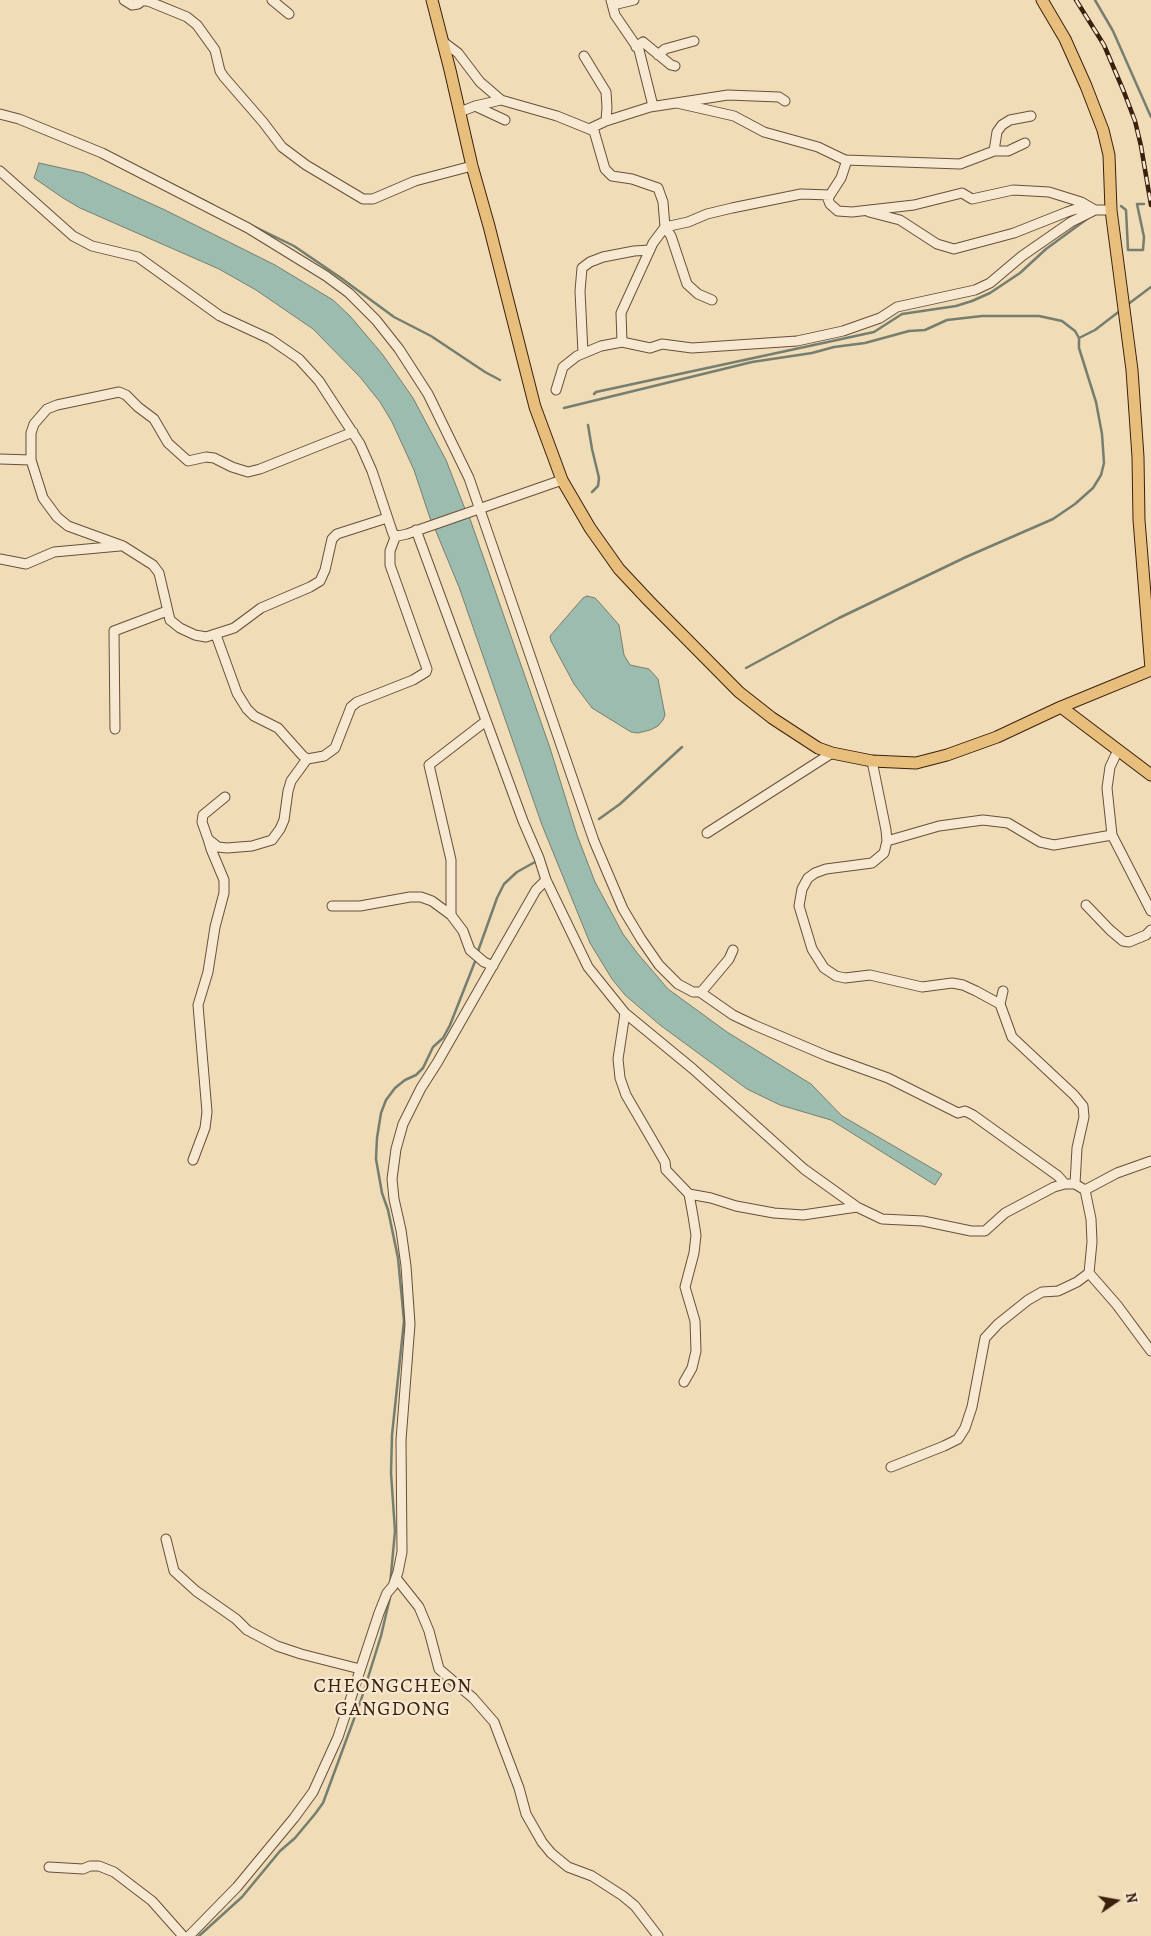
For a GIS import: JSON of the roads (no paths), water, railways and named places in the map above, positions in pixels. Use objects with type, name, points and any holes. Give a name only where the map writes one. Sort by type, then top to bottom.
[{"type":"main road","points":[[432,0],[472,166],[490,226],[535,407],[562,480],[590,528],[619,569],[714,668],[739,692],[772,718],[810,743],[832,753],[872,761],[916,763],[931,760],[997,737],[1061,707],[1151,670],[1139,520],[1138,457],[1134,401],[1111,210],[1111,172],[1103,130],[1065,39],[1042,0]]},
{"type":"main road","points":[[1061,707],[1151,775]]},
{"type":"street","points":[[124,0],[132,5],[148,1],[187,17],[197,25],[215,50],[224,77],[282,147],[362,199],[373,199],[415,181],[472,166]]},
{"type":"street","points":[[272,0],[289,14]]},
{"type":"street","points":[[634,0],[612,2],[615,15],[639,50],[653,106]]},
{"type":"street","points":[[442,41],[458,53],[480,82],[501,100],[557,116],[594,131],[605,169],[612,176],[632,179],[658,188],[663,202],[665,227],[671,236],[687,284],[698,294],[712,300]]},
{"type":"street","points":[[658,55],[665,49],[694,41]]},
{"type":"street","points":[[636,47],[643,42],[675,66]]},
{"type":"street","points":[[584,56],[606,92],[606,121]]},
{"type":"street","points":[[589,129],[606,121],[653,106],[728,94],[779,97],[785,101]]},
{"type":"street","points":[[460,112],[474,106],[501,100]]},
{"type":"street","points":[[678,103],[734,116],[764,132],[818,147],[848,160],[960,164],[994,151],[1008,151],[1025,143]]},
{"type":"street","points":[[474,106],[506,120]]},
{"type":"street","points":[[0,114],[19,119],[68,141],[102,153],[248,228],[318,270],[349,293],[376,320],[399,349],[428,394],[469,478],[477,509],[594,841],[623,909],[659,965],[678,984],[693,992],[700,992],[734,1015],[754,1025],[827,1056],[888,1078],[958,1113],[965,1111],[973,1114],[1058,1176],[1065,1184]]},
{"type":"street","points":[[994,151],[997,132],[1002,125],[1010,120],[1031,116]]},
{"type":"street","points":[[848,160],[841,178],[828,199],[830,204],[838,211],[865,211],[914,205],[962,193],[972,199],[1013,190],[1049,192],[1081,202],[1095,210]]},
{"type":"street","points":[[0,171],[73,236],[92,246],[138,257],[220,316],[257,332],[288,350],[310,369],[366,456],[393,534],[398,536],[562,480]]},
{"type":"street","points":[[622,342],[621,313],[650,250],[665,227],[732,208],[801,194],[830,195]]},
{"type":"street","points":[[865,211],[900,220],[937,244],[954,249],[1014,233],[1076,209],[1111,210]]},
{"type":"street","points":[[556,390],[563,368],[577,356],[601,346],[622,342],[650,348],[662,344],[692,348],[797,341],[843,331],[880,318],[897,307],[975,290],[990,283],[1039,243],[1071,222],[1095,210]]},
{"type":"street","points":[[583,353],[580,291],[582,268],[590,262],[603,257],[650,250]]},
{"type":"street","points":[[352,432],[260,469],[248,472],[214,458],[206,457],[188,461],[168,443],[154,419],[126,395],[119,392],[57,405],[47,409],[34,424],[31,433],[31,460],[43,498],[56,517],[68,526],[123,546],[144,558],[158,573],[170,620],[195,636],[206,637],[216,635],[234,628],[262,608],[320,581],[332,540],[337,534],[388,518]]},
{"type":"street","points":[[0,459],[31,460]]},
{"type":"street","points":[[416,530],[546,880],[588,967],[625,1013],[700,1076],[804,1169],[857,1207],[882,1219],[923,1221],[971,1231],[985,1231],[1005,1213],[1054,1186],[1075,1184],[1085,1190],[1091,1218],[1092,1242],[1089,1273],[1117,1305],[1151,1351]]},
{"type":"street","points":[[216,635],[242,702],[254,716],[278,728],[302,756],[307,759],[324,756],[335,748],[349,710],[357,702],[413,680],[426,672],[427,669],[390,565],[390,551],[396,535]]},
{"type":"street","points":[[0,559],[26,564],[54,552],[123,546]]},
{"type":"street","points":[[115,729],[114,631],[167,611]]},
{"type":"street","points":[[452,915],[450,860],[429,765],[486,721]]},
{"type":"street","points":[[1118,750],[1110,767],[1107,788],[1112,835],[1151,911]]},
{"type":"street","points":[[707,833],[832,753]]},
{"type":"street","points":[[208,839],[218,847],[227,848],[252,846],[272,840],[284,820],[288,791],[292,781],[307,759]]},
{"type":"street","points":[[872,761],[886,830],[887,841],[884,853],[872,864],[826,869],[808,878],[802,890],[800,906],[812,949],[824,968],[836,976],[845,978],[870,976],[922,987],[952,983],[963,985],[1000,1004]]},
{"type":"street","points":[[193,1160],[205,1128],[207,1112],[198,1005],[208,972],[215,927],[224,893],[224,880],[202,822],[203,815],[225,797]]},
{"type":"street","points":[[887,841],[940,826],[983,820],[1008,823],[1040,842],[1054,845],[1112,835]]},
{"type":"street","points":[[189,1936],[237,1887],[313,1792],[338,1737],[360,1669],[392,1586],[402,1552],[401,1440],[410,1324],[406,1266],[392,1179],[396,1149],[410,1107],[536,890],[546,880]]},
{"type":"street","points":[[332,906],[360,906],[410,896],[422,897],[432,901],[452,915],[463,931],[470,950],[484,962],[493,966]]},
{"type":"street","points":[[1086,905],[1123,941],[1129,942],[1146,935],[1151,930]]},
{"type":"street","points":[[700,992],[729,959],[733,950]]},
{"type":"street","points":[[1003,991],[1000,1004],[1012,1037],[1074,1095],[1083,1106],[1084,1117],[1077,1148],[1075,1184]]},
{"type":"street","points":[[625,1013],[618,1059],[620,1078],[626,1095],[665,1162],[666,1170],[689,1194],[696,1235],[694,1253],[685,1287],[695,1321],[696,1351],[692,1368],[684,1382]]},
{"type":"street","points":[[1085,1190],[1117,1173],[1151,1161]]},
{"type":"street","points":[[689,1194],[774,1213],[803,1215],[857,1207]]},
{"type":"street","points":[[891,1467],[958,1439],[965,1428],[972,1407],[985,1338],[998,1324],[1028,1300],[1042,1292],[1058,1291],[1077,1282],[1089,1273]]},
{"type":"street","points":[[166,1539],[174,1571],[203,1596],[236,1619],[247,1630],[277,1646],[300,1654],[360,1669]]},
{"type":"street","points":[[392,1586],[405,1591],[419,1607],[428,1630],[439,1669],[473,1698],[494,1722],[519,1788],[526,1814],[542,1842],[551,1853],[568,1867],[592,1876],[623,1896],[634,1906],[658,1936]]},
{"type":"street","points":[[49,1867],[83,1869],[90,1866],[99,1866],[114,1872],[152,1901],[184,1936]]},
{"type":"waterway","points":[[1095,0],[1113,31],[1151,117]]},
{"type":"waterway","points":[[140,168],[213,205]]},
{"type":"waterway","points":[[1121,206],[1126,210],[1128,250],[1143,250],[1144,237],[1137,204],[1144,204]]},
{"type":"waterway","points":[[594,394],[596,392],[874,332],[902,314],[956,306],[972,301],[990,293],[1020,273],[1046,249],[1087,219]]},
{"type":"waterway","points":[[249,224],[294,246],[394,317],[431,336],[500,380]]},
{"type":"waterway","points":[[1127,305],[1151,287]]},
{"type":"waterway","points":[[564,408],[752,362],[812,353],[834,347],[865,343],[909,331],[925,330],[947,320],[982,316],[1039,316],[1062,321],[1075,331],[1079,338],[1095,330],[1121,310]]},
{"type":"waterway","points":[[746,668],[839,618],[966,557],[1053,519],[1075,504],[1093,488],[1101,475],[1104,463],[1102,434],[1096,402],[1079,348],[1079,338]]},
{"type":"waterway","points":[[588,425],[599,478],[598,486],[592,492]]},
{"type":"waterway","points":[[599,819],[620,804],[682,747]]},
{"type":"waterway","points":[[477,954],[504,884],[517,872],[535,862]]},
{"type":"waterway","points":[[390,1585],[395,1531],[391,1473],[392,1435],[404,1321],[398,1258],[388,1210],[382,1193],[376,1159],[377,1138],[381,1113],[386,1100],[395,1088],[405,1080],[416,1075],[423,1068],[433,1047],[443,1038],[476,959]]},
{"type":"waterway","points":[[199,1936],[242,1897],[280,1851],[295,1838],[323,1803],[361,1700],[381,1636],[391,1593]]},
{"type":"railway","points":[[1076,0],[1104,45],[1135,121],[1151,205]]},
{"type":"district","name":"CHEONGCHEON GANGDONG","points":[[393,1698]]}]
